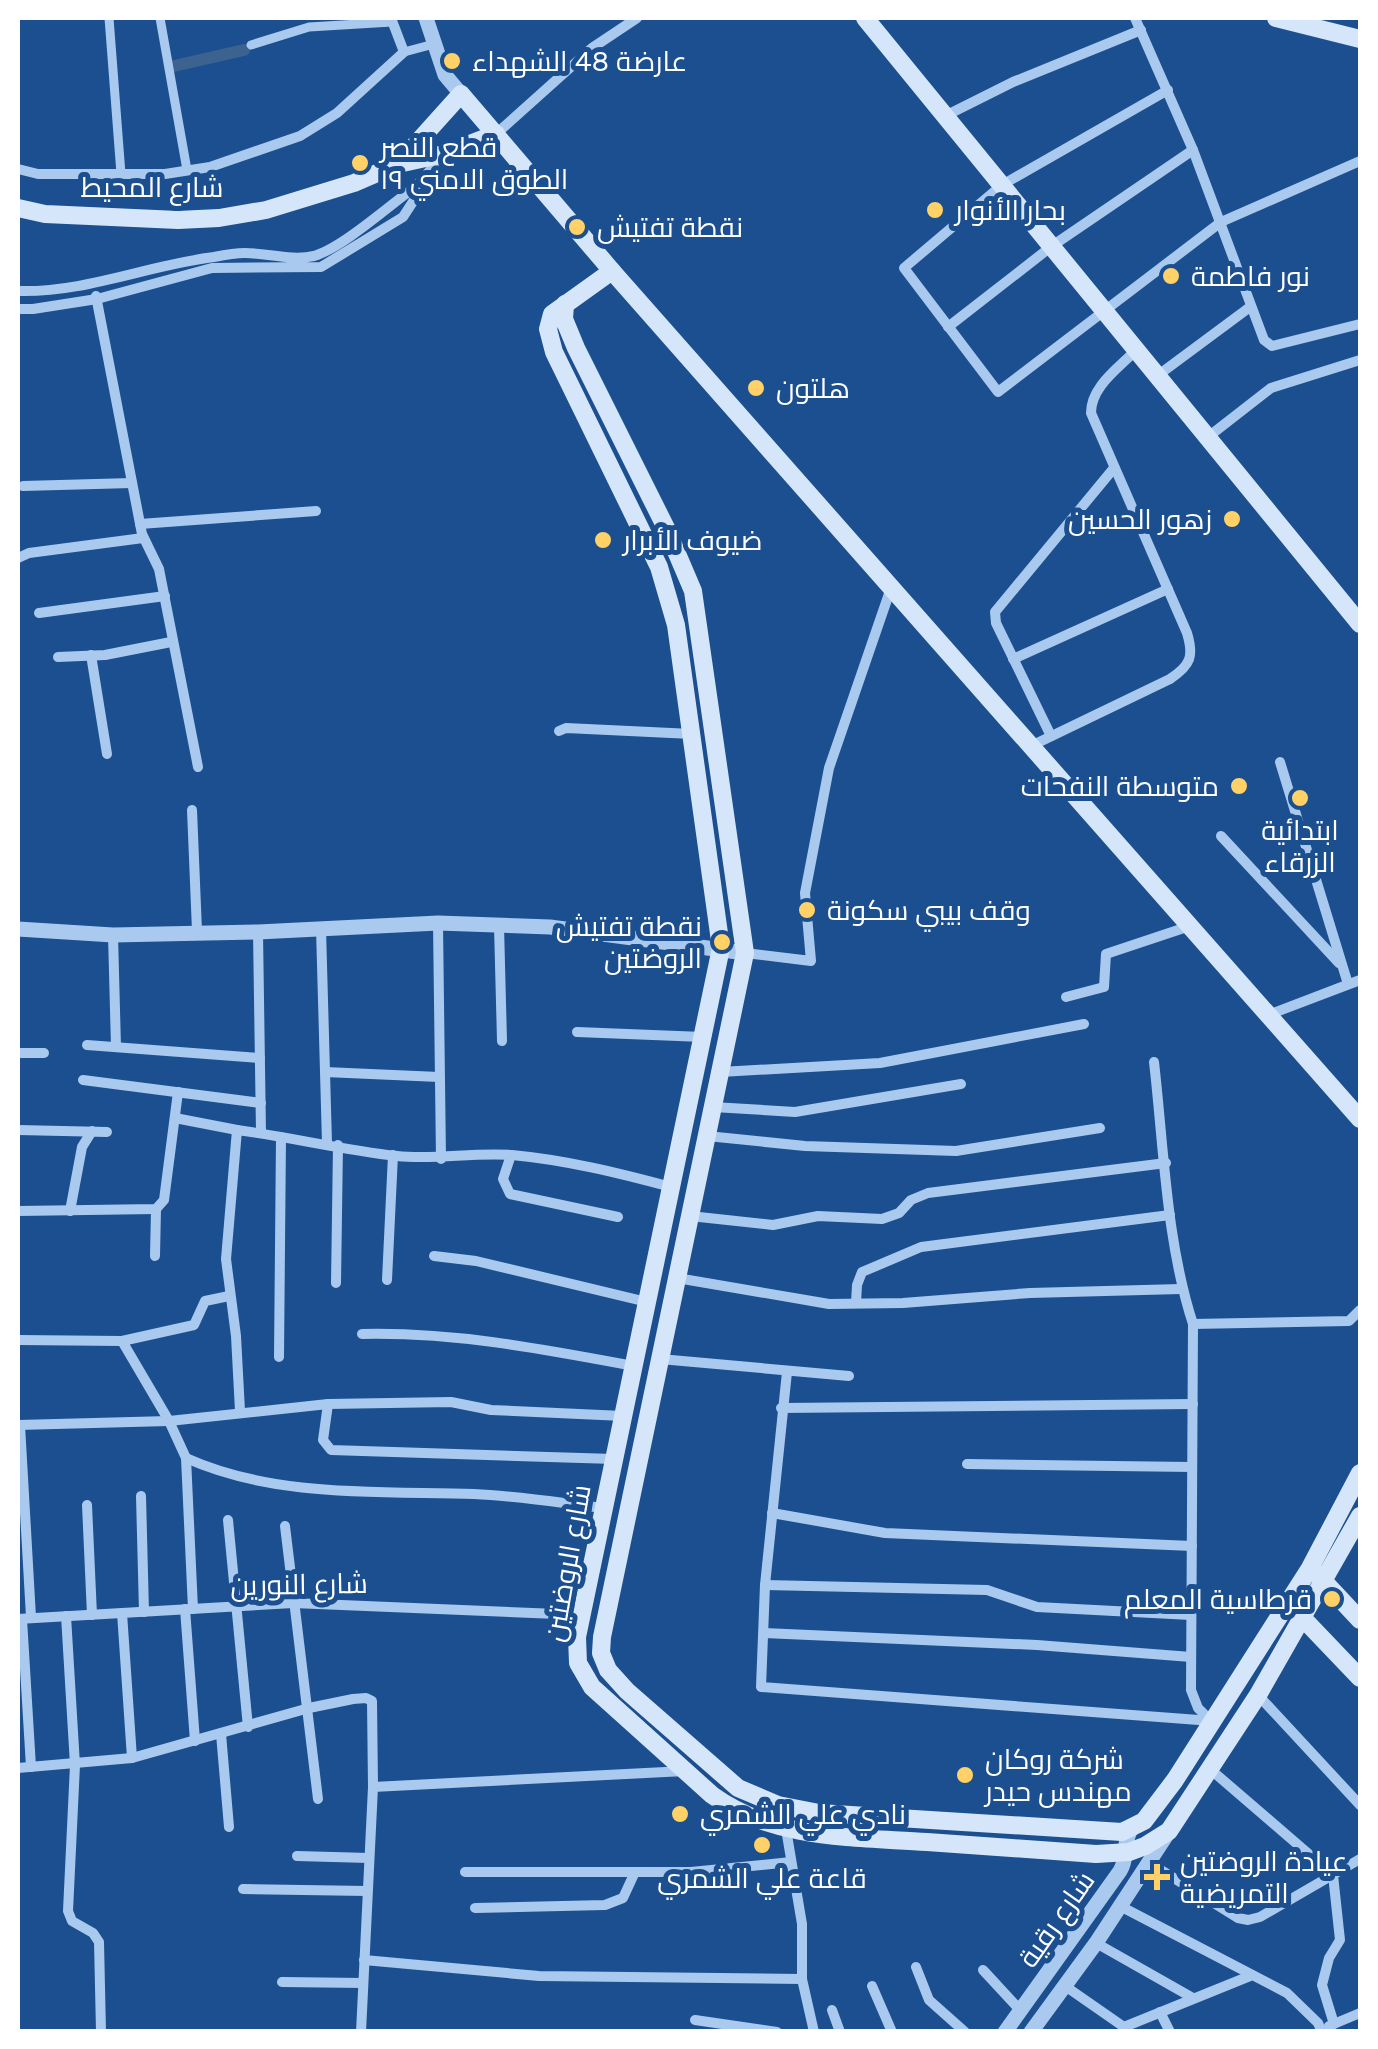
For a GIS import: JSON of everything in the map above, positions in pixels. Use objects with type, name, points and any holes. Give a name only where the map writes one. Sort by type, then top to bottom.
[{"type":"main road","points":[[864,18],[1360,624]]},
{"type":"main road","points":[[1276,18],[1360,39]]},
{"type":"main road","points":[[461,94],[612,272],[1360,1119]]},
{"type":"main road","name":"شارع المحيط","points":[[398,164],[461,94]]},
{"type":"main road","name":"شارع المحيط","points":[[18,208],[45,214],[219,218],[266,210],[496,134]]},
{"type":"main road","points":[[612,272],[565,304],[564,319],[693,591],[745,953]]},
{"type":"main road","name":"شارع الروضتين","points":[[565,304],[548,319],[551,342],[664,583],[676,626],[721,948],[577,1654],[588,1681],[686,1770],[734,1809],[786,1829],[867,1838],[1118,1853]]},
{"type":"main road","name":"شارع الروضتين","points":[[745,953],[602,1637],[602,1659],[617,1681],[725,1778],[748,1794],[778,1805],[819,1813],[1111,1833],[1138,1825]]},
{"type":"main road","points":[[1360,1473],[1317,1575],[1303,1618],[1258,1694],[1165,1834],[1152,1840],[1143,1836],[1138,1825],[1212,1721],[1287,1602],[1317,1575],[1360,1516]]},
{"type":"main road","points":[[1317,1575],[1360,1620]]},
{"type":"main road","points":[[1287,1602],[1360,1678]]},
{"type":"main road","points":[[1111,1833],[1118,1853],[1165,1834]]},
{"type":"street","points":[[109,18],[121,174]]},
{"type":"street","points":[[160,18],[187,170]]},
{"type":"street","points":[[426,18],[445,75],[461,94]]},
{"type":"street","points":[[496,134],[592,48],[637,18]]},
{"type":"street","points":[[1136,18],[1193,150],[1260,333],[1272,346],[1360,324]]},
{"type":"street","points":[[251,45],[308,26],[391,20],[404,52]]},
{"type":"street","points":[[945,116],[1013,82],[1141,30]]},
{"type":"street","points":[[18,168],[38,174],[121,174],[210,166],[300,136],[336,113],[404,52],[434,44]]},
{"type":"street","points":[[1168,90],[1002,185],[904,268],[998,392],[1220,222],[1360,160]]},
{"type":"street","points":[[948,327],[1052,246],[1193,150]]},
{"type":"street","points":[[18,291],[52,291],[92,284],[209,257],[245,253],[313,256],[396,204],[444,154]]},
{"type":"street","points":[[18,309],[97,299],[212,268],[320,268],[404,218],[416,197],[415,187]]},
{"type":"street","points":[[92,284],[143,538],[160,569],[198,767]]},
{"type":"street","points":[[1158,376],[1250,307]]},
{"type":"street","points":[[1031,746],[1170,679],[1187,666],[1192,655],[1168,588],[1092,418],[1091,402],[1098,388],[1136,350]]},
{"type":"street","points":[[1208,438],[1271,388],[1360,360]]},
{"type":"street","points":[[1051,736],[995,620],[995,612],[1114,468]]},
{"type":"street","points":[[24,486],[132,483]]},
{"type":"street","points":[[140,524],[316,511]]},
{"type":"street","points":[[18,558],[29,552],[143,538]]},
{"type":"street","points":[[18,929],[113,935],[438,923],[550,926],[810,961],[805,893],[829,768],[891,587]]},
{"type":"street","points":[[1013,658],[1168,588]]},
{"type":"street","points":[[39,613],[164,596]]},
{"type":"street","points":[[58,657],[172,642]]},
{"type":"street","points":[[91,655],[107,754]]},
{"type":"street","points":[[558,732],[566,728],[693,734]]},
{"type":"street","points":[[1280,762],[1348,984]]},
{"type":"street","points":[[192,810],[196,931]]},
{"type":"street","points":[[1221,836],[1343,968]]},
{"type":"street","points":[[438,923],[441,1159]]},
{"type":"street","points":[[498,926],[502,1041]]},
{"type":"street","points":[[1066,997],[1104,986],[1106,954],[1190,926]]},
{"type":"street","points":[[321,929],[336,1283]]},
{"type":"street","points":[[258,932],[261,1133]]},
{"type":"street","points":[[113,935],[116,1048]]},
{"type":"street","points":[[1268,1015],[1360,980]]},
{"type":"street","points":[[720,1072],[880,1062],[1084,1024]]},
{"type":"street","points":[[576,1032],[703,1037]]},
{"type":"street","points":[[88,1046],[260,1058]]},
{"type":"street","points":[[18,1053],[44,1053]]},
{"type":"street","points":[[1154,1062],[1170,1214],[1182,1289],[1193,1324],[1192,1696],[1202,1714],[1212,1721]]},
{"type":"street","points":[[325,1072],[439,1077]]},
{"type":"street","points":[[83,1080],[260,1103]]},
{"type":"street","points":[[713,1106],[795,1112],[961,1084]]},
{"type":"street","points":[[156,1256],[156,1209],[164,1200],[178,1092]]},
{"type":"street","points":[[174,1118],[393,1156],[441,1159],[455,1155],[511,1155],[613,1171],[671,1187]]},
{"type":"street","points":[[707,1136],[805,1146],[956,1151],[1100,1128]]},
{"type":"street","points":[[18,1130],[107,1132]]},
{"type":"street","points":[[237,1130],[226,1259],[240,1412]]},
{"type":"street","points":[[70,1211],[82,1146],[92,1131]]},
{"type":"street","points":[[279,1358],[281,1137]]},
{"type":"street","points":[[511,1155],[503,1179],[510,1194],[618,1217]]},
{"type":"street","points":[[386,1280],[393,1156]]},
{"type":"street","points":[[690,1216],[773,1226],[818,1216],[882,1219],[899,1213],[910,1200],[928,1193],[1166,1163]]},
{"type":"street","points":[[18,1211],[156,1209]]},
{"type":"street","points":[[856,1304],[862,1272],[920,1247],[1170,1214]]},
{"type":"street","points":[[434,1256],[476,1261],[647,1302]]},
{"type":"street","points":[[677,1278],[812,1301],[856,1304],[1182,1289]]},
{"type":"street","points":[[18,1340],[122,1342],[194,1324],[206,1301],[229,1296]]},
{"type":"street","points":[[1193,1324],[1350,1321],[1360,1310]]},
{"type":"street","points":[[362,1334],[413,1332],[508,1342],[634,1366]]},
{"type":"street","points":[[122,1342],[170,1421],[186,1458],[195,1741]]},
{"type":"street","points":[[660,1359],[849,1376]]},
{"type":"street","points":[[786,1372],[765,1585],[761,1687],[1212,1721]]},
{"type":"street","points":[[32,1768],[23,1618],[19,1425],[170,1421],[328,1404],[452,1402],[491,1410],[624,1416]]},
{"type":"street","points":[[328,1404],[323,1440],[332,1450],[614,1459]]},
{"type":"street","points":[[782,1408],[1192,1404]]},
{"type":"street","points":[[186,1458],[268,1482],[356,1492],[480,1494],[604,1508]]},
{"type":"street","points":[[967,1464],[1192,1467]]},
{"type":"street","points":[[141,1496],[144,1612]]},
{"type":"street","points":[[87,1504],[92,1615]]},
{"type":"street","points":[[772,1513],[886,1533],[1192,1546]]},
{"type":"street","points":[[228,1520],[248,1727]]},
{"type":"street","points":[[285,1526],[318,1799]]},
{"type":"street","points":[[765,1585],[987,1590],[1036,1607],[1191,1615]]},
{"type":"street","name":"شارع النورين","points":[[23,1618],[293,1603],[582,1616]]},
{"type":"street","points":[[122,1613],[132,1758]]},
{"type":"street","points":[[66,1616],[75,1764],[68,1911],[72,1921],[93,1933],[99,1942],[101,2032]]},
{"type":"street","points":[[764,1632],[1036,1645],[1191,1658]]},
{"type":"street","points":[[1258,1694],[1360,1805]]},
{"type":"street","points":[[18,1768],[132,1758],[309,1708],[353,1699],[372,1701],[361,2032]]},
{"type":"street","points":[[220,1734],[229,1827]]},
{"type":"street","points":[[1210,1769],[1333,1874],[1340,1940],[1329,1958],[1322,1984],[1338,2025]]},
{"type":"street","points":[[372,1786],[686,1770]]},
{"type":"street","name":"شارع رقية","points":[[1005,2032],[1120,1871],[1118,1853],[1138,1825]]},
{"type":"street","points":[[786,1829],[802,1924],[802,1979],[814,2032]]},
{"type":"street","name":"شارع رقية","points":[[1032,2032],[1165,1834]]},
{"type":"street","points":[[297,1856],[369,1858]]},
{"type":"street","points":[[1148,1862],[1243,1920],[1260,1917],[1360,1859]]},
{"type":"street","points":[[465,1872],[690,1872],[792,1862]]},
{"type":"street","points":[[475,1908],[604,1906],[623,1898],[635,1872]]},
{"type":"street","points":[[243,1889],[367,1890]]},
{"type":"street","points":[[1120,1906],[1287,1993],[1318,2023],[1320,2031],[1360,2012]]},
{"type":"street","points":[[1096,1942],[1194,1998]]},
{"type":"street","points":[[364,1960],[539,1976],[802,1979]]},
{"type":"street","points":[[1058,1960],[1072,1960],[1070,1980],[1124,2027],[1250,1976]]},
{"type":"street","points":[[916,1967],[928,2000],[965,2032]]},
{"type":"street","points":[[983,1970],[1020,2011]]},
{"type":"street","points":[[282,1982],[363,1983]]},
{"type":"street","points":[[872,1986],[892,2032]]},
{"type":"street","points":[[832,2010],[840,2032]]},
{"type":"street","points":[[1160,2012],[1170,2032]]},
{"type":"street","points":[[694,2020],[777,2032]]},
{"type":"waterway","points":[[174,66],[244,50]]},
{"type":"place","name":"عارضة 48 الشهداء","points":[[452,61]]},
{"type":"place","name":"قطع النصر الطوق الامني ۱۹","points":[[360,163]]},
{"type":"place","name":"بحار الأنوار","points":[[935,210]]},
{"type":"place","name":"نقطة تفتيش","points":[[577,227]]},
{"type":"place","name":"نور فاطمة","points":[[1171,276]]},
{"type":"place","name":"هلتون","points":[[756,388]]},
{"type":"place","name":"زهور الحسين","points":[[1232,519]]},
{"type":"place","name":"ضيوف الأبرار","points":[[603,540]]},
{"type":"place","name":"متوسطة النفحات","points":[[1239,786]]},
{"type":"place","name":"ابتدائية الزرقاء","points":[[1300,798]]},
{"type":"place","name":"وقف بيبي سكونة","points":[[807,910]]},
{"type":"place","name":"نقطة تفتيش الروضتين","points":[[722,942]]},
{"type":"place","name":"قرطاسية المعلم","points":[[1332,1599]]},
{"type":"place","name":"شركة روكان مهندس حيدر","points":[[965,1775]]},
{"type":"place","name":"نادي علي الشمري","points":[[680,1814]]},
{"type":"place","name":"قاعة علي الشمري","points":[[762,1845]]},
{"type":"place","name":"عيادة الروضتين التمريضية","points":[[1157,1877]]}]
